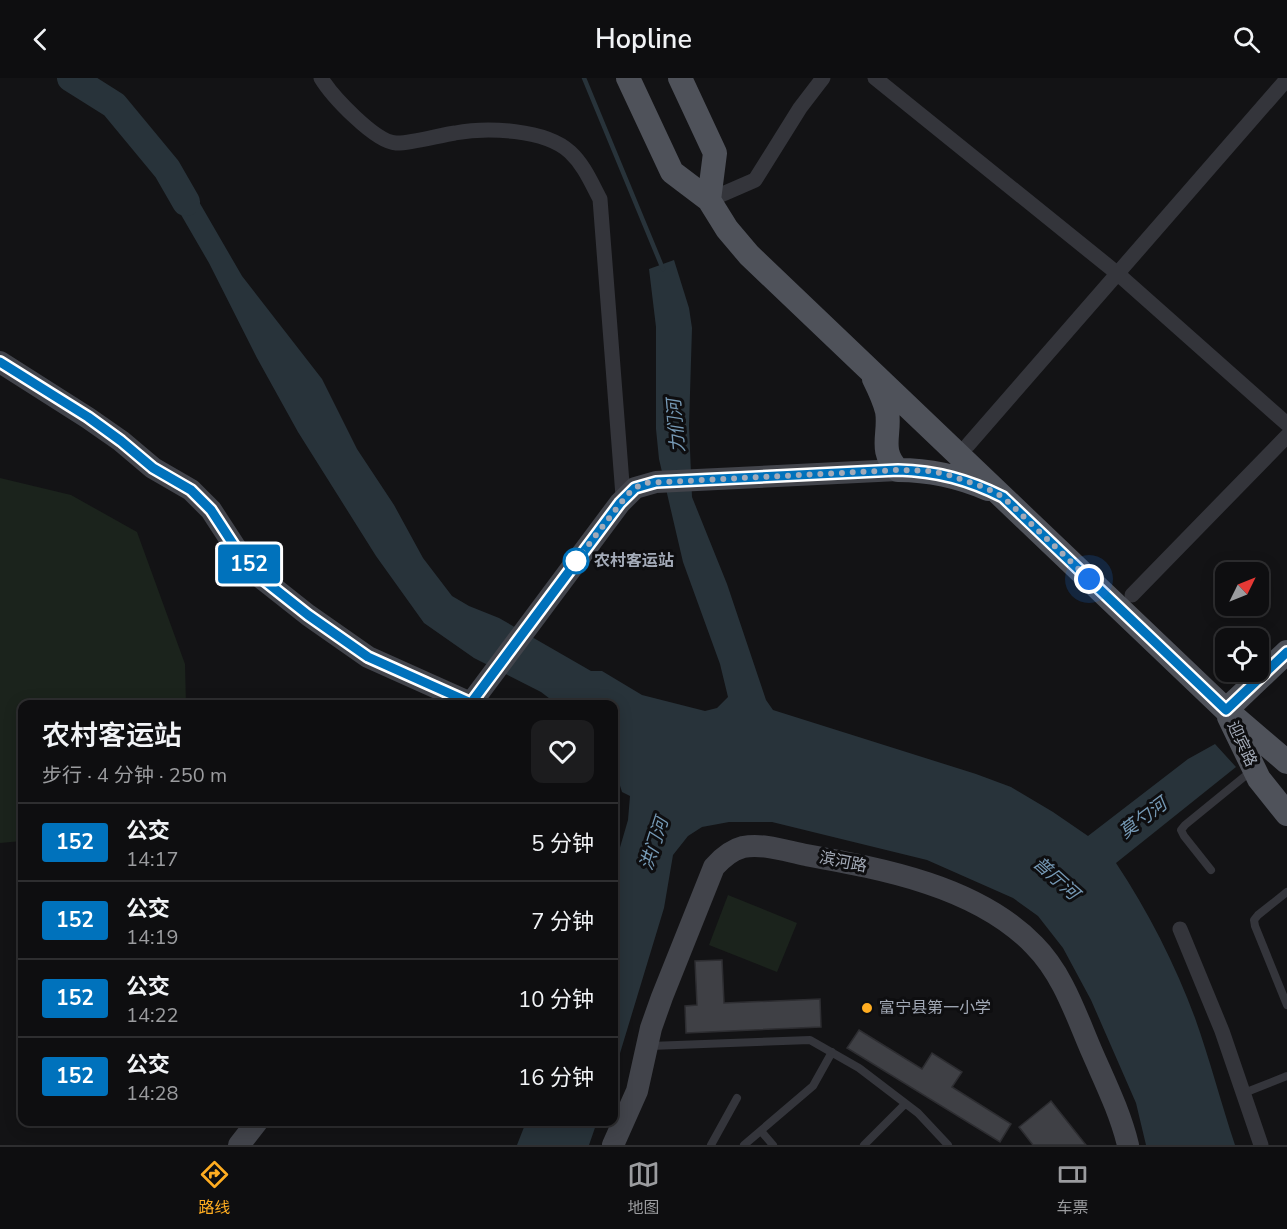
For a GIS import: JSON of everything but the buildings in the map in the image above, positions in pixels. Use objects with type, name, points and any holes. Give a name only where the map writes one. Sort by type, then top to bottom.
[{"type":"main road","points":[[628,78],[672,172],[709,200],[727,229],[749,255],[917,415],[957,444],[1003,497],[1226,710],[1287,652]]},
{"type":"main road","points":[[680,78],[715,153],[709,200]]},
{"type":"main road","points":[[0,362],[88,417],[153,468],[191,490],[211,510],[237,550],[260,577],[308,615],[368,657],[464,700]]},
{"type":"main road","points":[[861,362],[884,401],[888,420],[884,450],[879,459],[863,471]]},
{"type":"main road","points":[[898,470],[888,456],[886,439],[889,431],[900,419],[917,415]]},
{"type":"main road","points":[[931,471],[957,444]]},
{"type":"main road","points":[[476,700],[620,503],[635,488],[656,482],[898,470],[931,471],[967,481],[1003,497]]},
{"type":"main road","name":"迎宾路","points":[[1226,710],[1286,759]]},
{"type":"main road","name":"迎宾路","points":[[1226,710],[1258,779],[1287,814]]},
{"type":"main road","name":"滨河路","points":[[613,1145],[637,1091],[647,1046],[662,997],[714,867],[724,856],[738,849],[761,847],[861,865],[919,879],[973,902],[1012,926],[1036,946],[1063,985],[1115,1104],[1128,1145]]},
{"type":"main road","points":[[239,1145],[253,1126]]},
{"type":"street","points":[[321,78],[367,129],[381,138],[396,143],[459,132],[501,130],[546,139],[570,151],[586,171],[600,199],[623,496]]},
{"type":"street","points":[[709,200],[755,180],[800,108],[823,78]]},
{"type":"street","points":[[875,78],[1118,274],[1287,424]]},
{"type":"street","points":[[957,444],[1118,274],[1287,79]]},
{"type":"street","points":[[1132,595],[1287,436]]},
{"type":"street","points":[[1180,929],[1206,990],[1262,1145]]},
{"type":"lane","points":[[1211,870],[1181,830],[1254,769]]},
{"type":"lane","points":[[1287,892],[1258,915],[1254,921],[1287,1005]]},
{"type":"lane","points":[[647,1046],[804,1040],[817,1043],[853,1064],[905,1104],[930,1124],[948,1145]]},
{"type":"lane","points":[[744,1145],[813,1086],[832,1052]]},
{"type":"lane","points":[[1244,1093],[1287,1076]]},
{"type":"lane","points":[[711,1145],[737,1098]]},
{"type":"lane","points":[[864,1145],[905,1104]]},
{"type":"lane","points":[[761,1131],[773,1145]]},
{"type":"shaded area","points":[[0,478],[71,495],[137,532],[185,664],[186,700],[18,700],[18,841],[0,843]]},
{"type":"shaded area","points":[[728,895],[797,923],[777,972],[709,945]]},
{"type":"water","points":[[176,162],[242,276],[322,379],[357,449],[394,505],[423,558],[452,596],[469,606],[499,618],[591,671],[602,671],[642,695],[705,711],[717,708],[728,697],[720,664],[683,562],[659,459],[656,429],[656,327],[649,269],[674,260],[689,308],[692,328],[689,426],[692,497],[727,584],[766,700],[773,710],[1011,787],[1088,836],[1188,759],[1215,744],[1236,767],[1116,863],[1150,919],[1179,978],[1200,1034],[1235,1145],[1146,1145],[1136,1103],[1091,1000],[1063,948],[1038,916],[1013,898],[927,860],[772,822],[729,822],[702,827],[688,836],[673,855],[664,908],[618,1060],[618,854],[628,820],[630,796],[622,792],[618,780],[618,700],[551,700],[541,692],[474,658],[424,623],[376,556],[298,432],[209,263],[158,175]]},
{"type":"water","points":[[524,1126],[596,1126],[589,1145],[517,1145]]},
{"type":"waterway","points":[[71,78],[114,105],[167,169],[186,202]]},
{"type":"waterway","name":"力们河","points":[[584,78],[663,269]]},
{"type":"bus line","name":"152","points":[[0,362],[88,417],[153,468],[191,490],[211,510],[237,550],[260,577],[308,615],[368,657],[464,700]]},
{"type":"bus line","name":"152","points":[[473,700],[620,503],[635,488],[645,483],[656,482],[898,470],[931,471],[949,475],[986,488],[1003,497],[1226,710],[1287,652]]},
{"type":"place","name":"农村客运站","points":[[576,561]]},
{"type":"place","name":"富宁县第一小学","points":[[867,1008]]},
{"type":"route","points":[[576,561],[627,495],[645,483],[915,470],[949,475],[986,488],[1003,497],[1089,579]]},
{"type":"water label","name":"莫勺河","points":[[1143,818]]},
{"type":"water label","name":"洪门河","points":[[654,844]]},
{"type":"water label","name":"普厅河","points":[[1056,878]]}]
